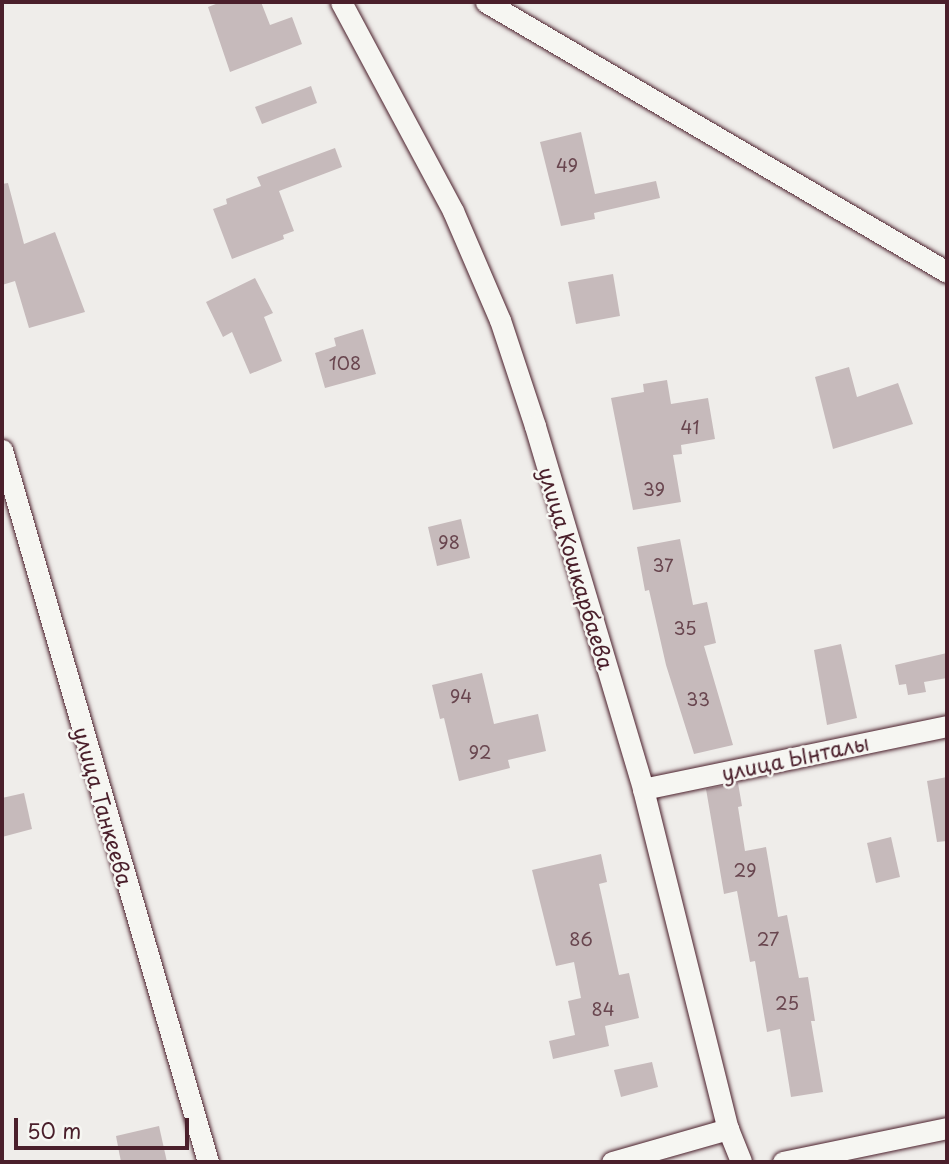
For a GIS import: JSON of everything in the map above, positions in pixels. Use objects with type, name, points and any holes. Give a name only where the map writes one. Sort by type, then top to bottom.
[{"type":"street","name":"улица Кошкарбаева","points":[[341,2],[453,211],[500,320],[535,426],[643,789],[729,1129],[741,1162]]},
{"type":"street","points":[[486,2],[947,272]]},
{"type":"street","name":"улица Танкеева","points":[[2,450],[208,1162]]},
{"type":"street","name":"улица Ынталы","points":[[643,789],[947,726]]},
{"type":"street","points":[[783,1162],[947,1128]]},
{"type":"street","points":[[612,1162],[729,1129]]},
{"type":"building","points":[[221,2],[261,2],[270,25],[292,17],[302,44],[230,72],[208,7]]},
{"type":"building","points":[[311,86],[317,103],[262,124],[255,107]]},
{"type":"building","points":[[581,132],[595,194],[656,181],[660,198],[594,213],[595,219],[561,226],[540,142]]},
{"type":"building","points":[[335,148],[342,167],[279,191],[294,231],[283,235],[284,239],[232,259],[213,209],[227,204],[226,199],[261,186],[257,177]]},
{"type":"building","points":[[8,183],[24,244],[55,232],[85,312],[29,328],[15,281],[2,285],[2,184]]},
{"type":"building","points":[[613,274],[620,316],[576,324],[568,282]]},
{"type":"building","points":[[255,278],[273,313],[264,317],[282,361],[250,374],[232,332],[223,337],[206,302]]},
{"type":"building","points":[[363,329],[376,374],[325,388],[315,353],[336,346],[334,338]]},
{"type":"building","points":[[849,367],[857,397],[898,383],[913,424],[833,449],[815,377]]},
{"type":"building","points":[[667,380],[671,404],[708,398],[715,439],[681,445],[682,454],[673,455],[681,502],[633,510],[611,398],[644,392],[643,384]]},
{"type":"building","points":[[461,519],[470,558],[437,566],[428,527]]},
{"type":"building","points":[[680,539],[693,605],[707,602],[716,643],[704,646],[733,745],[694,754],[666,665],[649,590],[645,591],[637,547]]},
{"type":"building","points":[[841,644],[857,718],[827,725],[814,650]]},
{"type":"building","points":[[947,653],[947,678],[924,682],[926,692],[908,695],[906,684],[899,685],[895,665]]},
{"type":"building","points":[[482,673],[494,724],[538,714],[546,751],[508,760],[510,768],[459,781],[444,718],[440,719],[432,685]]},
{"type":"building","points":[[947,777],[947,841],[937,842],[927,781]]},
{"type":"building","points":[[738,783],[742,806],[738,807],[745,851],[766,847],[778,917],[787,915],[799,978],[808,977],[815,1021],[811,1021],[823,1092],[791,1097],[780,1029],[767,1032],[755,961],[750,962],[737,891],[724,894],[706,789]]},
{"type":"building","points":[[24,793],[32,829],[2,837],[2,798]]},
{"type":"building","points":[[891,837],[900,877],[876,883],[867,843]]},
{"type":"building","points":[[601,854],[607,882],[599,884],[619,975],[629,973],[639,1018],[605,1026],[609,1046],[553,1059],[549,1041],[575,1035],[568,1001],[581,998],[574,962],[556,966],[532,870]]},
{"type":"building","points":[[652,1062],[658,1087],[621,1097],[614,1070]]},
{"type":"building","points":[[159,1126],[167,1162],[121,1162],[116,1136]]}]
